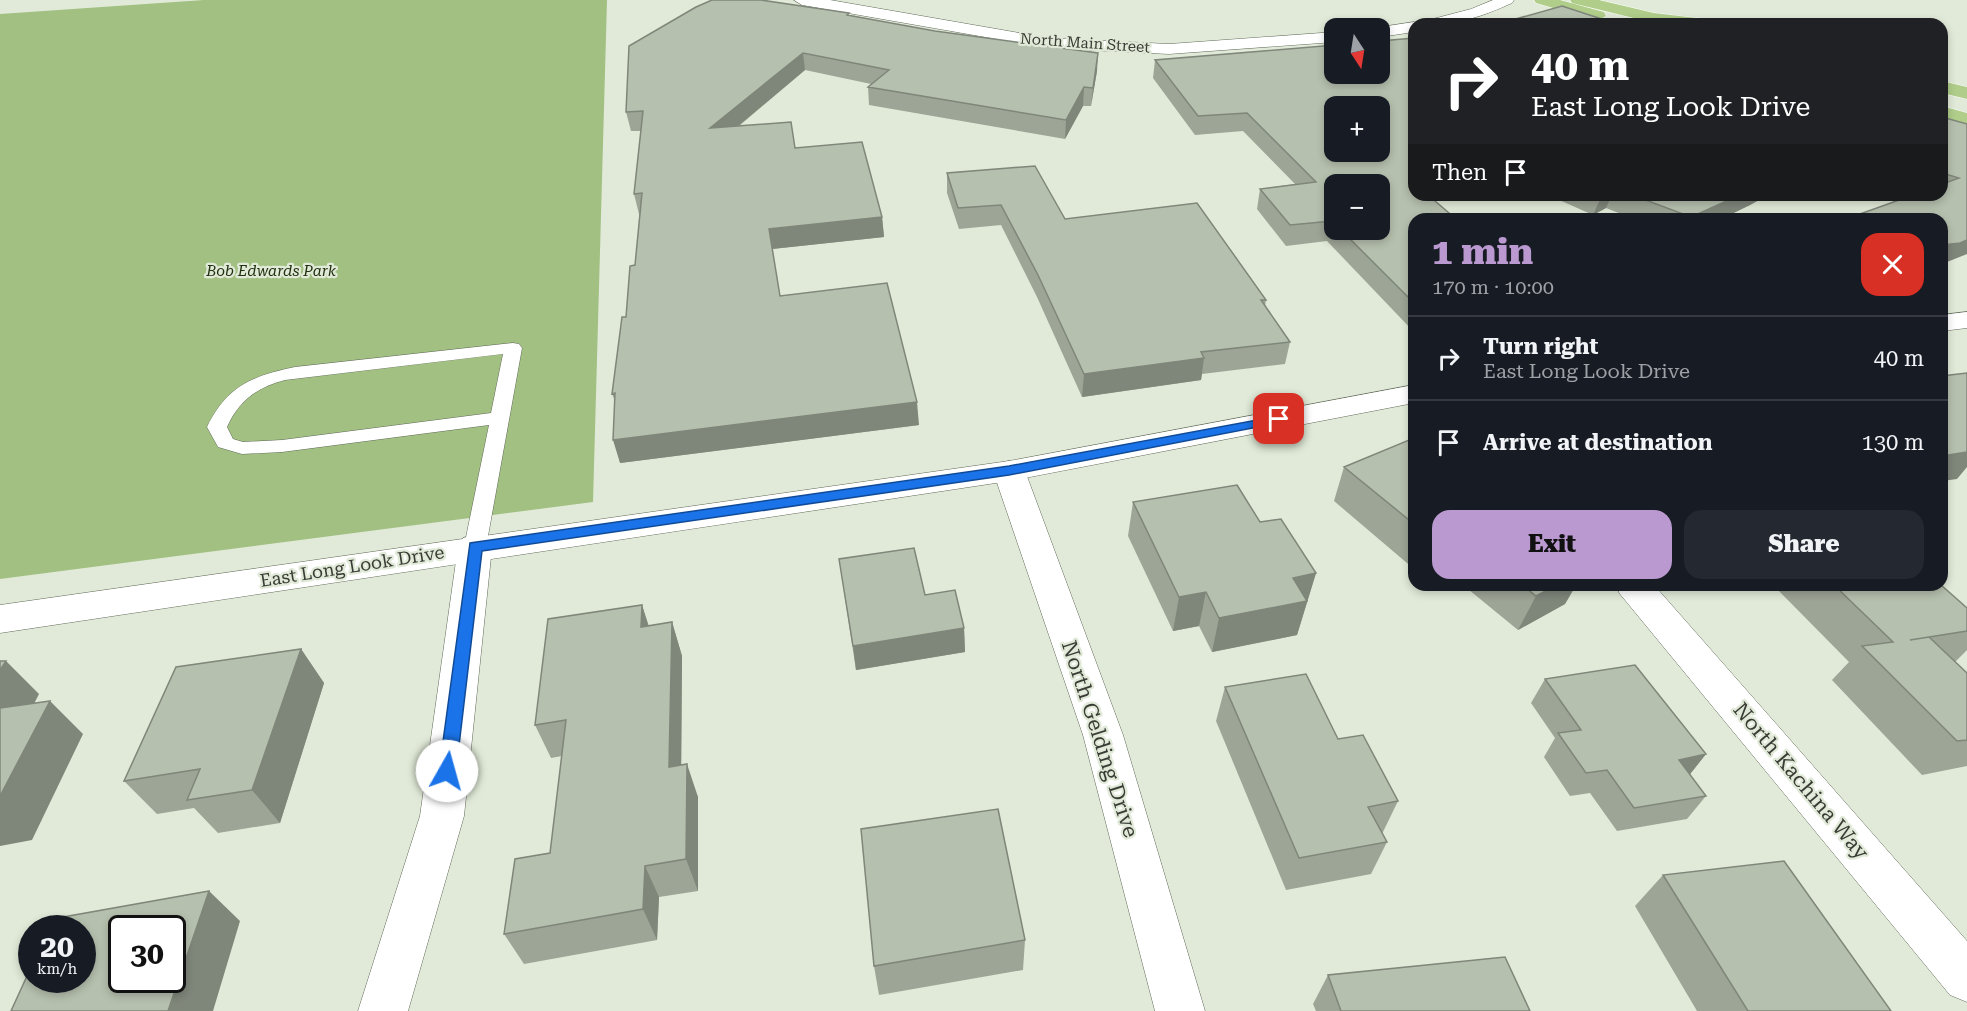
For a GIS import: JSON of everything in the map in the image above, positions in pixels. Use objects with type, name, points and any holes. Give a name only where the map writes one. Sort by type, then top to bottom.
[{"type":"main road","points":[[1542,0],[1606,18]]},
{"type":"main road","points":[[1578,0],[1654,18]]},
{"type":"main road","points":[[1615,0],[1683,18]]},
{"type":"main road","points":[[1948,88],[1967,93]]},
{"type":"main road","points":[[1948,114],[1967,119]]},
{"type":"street","name":"North Main Street","points":[[802,0],[1048,43],[1169,49],[1324,38]]},
{"type":"street","points":[[1460,18],[1477,14],[1506,0]]},
{"type":"street","points":[[1390,31],[1408,28]]},
{"type":"street","points":[[1948,322],[1967,320]]},
{"type":"street","name":"East Long Look Drive","points":[[0,619],[475,547],[1009,471],[1408,395]]},
{"type":"street","name":"North Gelding Drive","points":[[1009,471],[1103,735],[1180,1011]]},
{"type":"street","points":[[383,1011],[442,816],[475,547]]},
{"type":"street","name":"North Kachina Way","points":[[1639,591],[1967,978]]},
{"type":"lane","points":[[475,547],[500,418],[513,348],[295,372],[266,378],[241,392],[223,412],[217,428],[225,443],[242,448],[282,446],[500,418]]},
{"type":"green space","name":"Bob Edwards Park","points":[[204,0],[607,0],[593,502],[0,579],[0,14]]},
{"type":"building","points":[[712,0],[761,0],[849,13],[847,15],[935,31],[1098,53],[1093,88],[1084,87],[1066,120],[868,87],[889,70],[803,53],[710,128],[791,122],[795,148],[862,142],[882,217],[769,229],[780,296],[887,283],[917,402],[613,440],[615,393],[612,394],[622,317],[626,317],[630,266],[635,265],[642,193],[634,194],[643,111],[626,112],[629,46]]},
{"type":"building","points":[[1562,6],[1599,18],[1519,18]]},
{"type":"building","points":[[1408,39],[1408,201],[1435,201],[1449,213],[1408,213],[1408,297],[1351,240],[1390,240],[1390,174],[1324,174],[1324,222],[1290,225],[1260,189],[1316,182],[1247,113],[1198,116],[1155,60],[1324,46],[1324,84],[1390,84],[1390,40]]},
{"type":"building","points":[[1948,119],[1967,124],[1967,240],[1960,243],[1948,244],[1948,213],[1863,213],[1896,201],[1948,201],[1948,182],[1959,178],[1948,175]]},
{"type":"building","points":[[1035,166],[1065,219],[1197,203],[1266,300],[1261,300],[1290,342],[1201,352],[1204,358],[1084,374],[1038,275],[1001,205],[958,208],[947,173]]},
{"type":"building","points":[[1648,201],[1727,201],[1700,213],[1680,213]]},
{"type":"building","points":[[1967,373],[1967,452],[1948,455],[1948,375]]},
{"type":"building","points":[[1408,440],[1408,519],[1344,467]]},
{"type":"building","points":[[1237,485],[1260,522],[1281,519],[1316,573],[1293,578],[1307,601],[1219,618],[1206,592],[1179,597],[1133,502]]},
{"type":"building","points":[[914,548],[925,595],[955,590],[964,628],[853,646],[839,559]]},
{"type":"building","points":[[1530,591],[1546,591],[1536,596]]},
{"type":"building","points":[[1840,591],[1948,591],[1967,608],[1967,631],[1929,637],[1967,673],[1967,740],[1957,741],[1862,646],[1893,642]]},
{"type":"building","points":[[642,605],[641,627],[672,622],[669,767],[687,764],[686,859],[645,866],[643,909],[504,934],[515,859],[550,853],[566,720],[535,725],[548,619]]},
{"type":"building","points":[[301,649],[252,790],[187,800],[200,769],[124,781],[176,667]]},
{"type":"building","points":[[0,661],[6,661],[0,670]]},
{"type":"building","points":[[1635,665],[1706,754],[1679,760],[1706,796],[1634,808],[1607,770],[1586,773],[1558,733],[1581,730],[1545,679]]},
{"type":"building","points":[[1306,674],[1338,739],[1363,735],[1398,801],[1368,807],[1387,842],[1299,858],[1225,687]]},
{"type":"building","points":[[50,701],[0,796],[0,708]]},
{"type":"building","points":[[998,809],[1025,940],[874,966],[861,829]]},
{"type":"building","points":[[1784,861],[1891,1011],[1748,1011],[1663,875]]},
{"type":"building","points":[[209,891],[186,958],[186,915],[108,915],[108,993],[174,993],[168,1011],[11,1011],[19,993],[96,993],[96,915],[74,915]]},
{"type":"building","points":[[1505,957],[1530,1011],[1341,1011],[1328,975]]},
{"type":"route","points":[[447,771],[475,547],[1009,471],[1279,419]]}]
